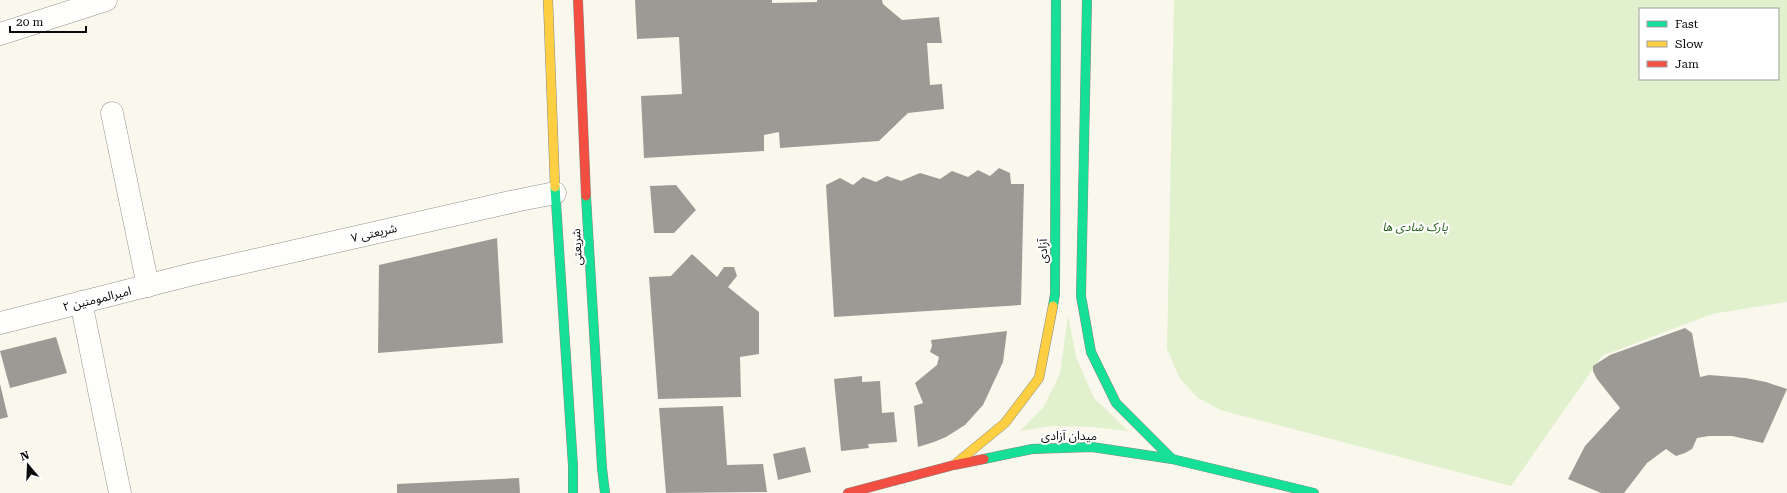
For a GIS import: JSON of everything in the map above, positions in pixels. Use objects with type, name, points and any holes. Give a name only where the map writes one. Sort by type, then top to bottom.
[{"type":"main road","points":[[548,0],[573,466],[573,493]]},
{"type":"main road","name":"شریعتی","points":[[578,0],[582,191],[605,493]]},
{"type":"main road","name":"آزادی","points":[[954,465],[1005,423],[1039,378],[1054,294],[1056,0]]},
{"type":"main road","points":[[1087,0],[1081,296],[1091,352],[1116,403],[1172,458]]},
{"type":"main road","name":"میدان آزادی","points":[[848,493],[954,465],[1032,448],[1092,446],[1172,458],[1314,493]]},
{"type":"street","points":[[0,34],[106,0]]},
{"type":"street","points":[[112,113],[148,286]]},
{"type":"street","name":"شریعتی ۷","points":[[193,274],[559,193]]},
{"type":"street","name":"امیرالمومنین ۲","points":[[0,323],[193,274]]},
{"type":"street","points":[[81,302],[120,493]]},
{"type":"green space","name":"پارک شادی ها","points":[[1174,0],[1787,0],[1787,302],[1712,314],[1602,356],[1511,486],[1220,410],[1198,398],[1180,379],[1167,349]]},
{"type":"green space","points":[[1068,315],[1076,357],[1094,398],[1128,431],[1091,427],[1051,426],[1020,431],[1043,408],[1060,374]]},
{"type":"building","points":[[635,0],[772,0],[772,3],[817,2],[817,0],[882,0],[883,4],[902,20],[939,17],[942,43],[927,43],[930,85],[942,84],[944,109],[908,113],[879,141],[780,148],[779,132],[764,135],[764,151],[644,158],[641,96],[682,94],[679,37],[637,39]]},
{"type":"building","points":[[999,168],[1010,173],[1011,184],[1024,184],[1021,305],[834,317],[826,185],[840,178],[853,185],[863,177],[876,182],[887,176],[901,181],[920,173],[940,179],[952,171],[968,177],[978,170],[990,176]]},
{"type":"building","points":[[676,185],[696,210],[674,233],[654,233],[650,186]]},
{"type":"building","points":[[497,238],[503,343],[378,353],[379,265]]},
{"type":"building","points":[[692,254],[717,277],[724,267],[734,267],[737,276],[728,287],[759,312],[759,354],[740,357],[741,397],[658,399],[649,277],[671,276]]},
{"type":"building","points":[[1685,328],[1692,333],[1700,377],[1709,375],[1746,378],[1766,382],[1787,389],[1763,443],[1732,436],[1709,436],[1697,438],[1692,449],[1676,456],[1666,449],[1647,463],[1624,493],[1601,493],[1568,479],[1585,446],[1620,408],[1597,379],[1593,371],[1593,366],[1610,355]]},
{"type":"building","points":[[1007,331],[1003,362],[983,405],[965,425],[946,437],[918,447],[914,406],[923,403],[915,383],[937,365],[939,357],[930,352],[932,346],[931,340]]},
{"type":"building","points":[[56,337],[67,373],[10,388],[0,351]]},
{"type":"building","points":[[862,376],[862,382],[880,381],[882,413],[894,412],[897,442],[868,444],[869,448],[841,451],[834,379]]},
{"type":"building","points":[[0,384],[8,417],[0,419]]},
{"type":"building","points":[[723,406],[727,465],[763,464],[767,492],[666,493],[659,408]]},
{"type":"building","points":[[805,447],[811,472],[778,480],[773,454]]},
{"type":"building","points":[[519,478],[520,493],[397,493],[397,484]]},
{"type":"traffic: fast","points":[[1053,306],[1055,294],[1056,0]]},
{"type":"traffic: fast","points":[[1087,0],[1081,296],[1091,352],[1116,403],[1172,459]]},
{"type":"traffic: fast","points":[[555,187],[573,466],[573,493]]},
{"type":"traffic: fast","points":[[586,196],[602,468],[605,493]]},
{"type":"traffic: fast","points":[[984,459],[1032,449],[1092,447],[1172,459],[1314,493]]},
{"type":"traffic: slow","points":[[548,0],[555,187]]},
{"type":"traffic: slow","points":[[954,465],[1005,423],[1039,378],[1053,306]]},
{"type":"traffic: jam","points":[[578,0],[586,196]]},
{"type":"traffic: jam","points":[[848,493],[954,465],[984,459]]}]
